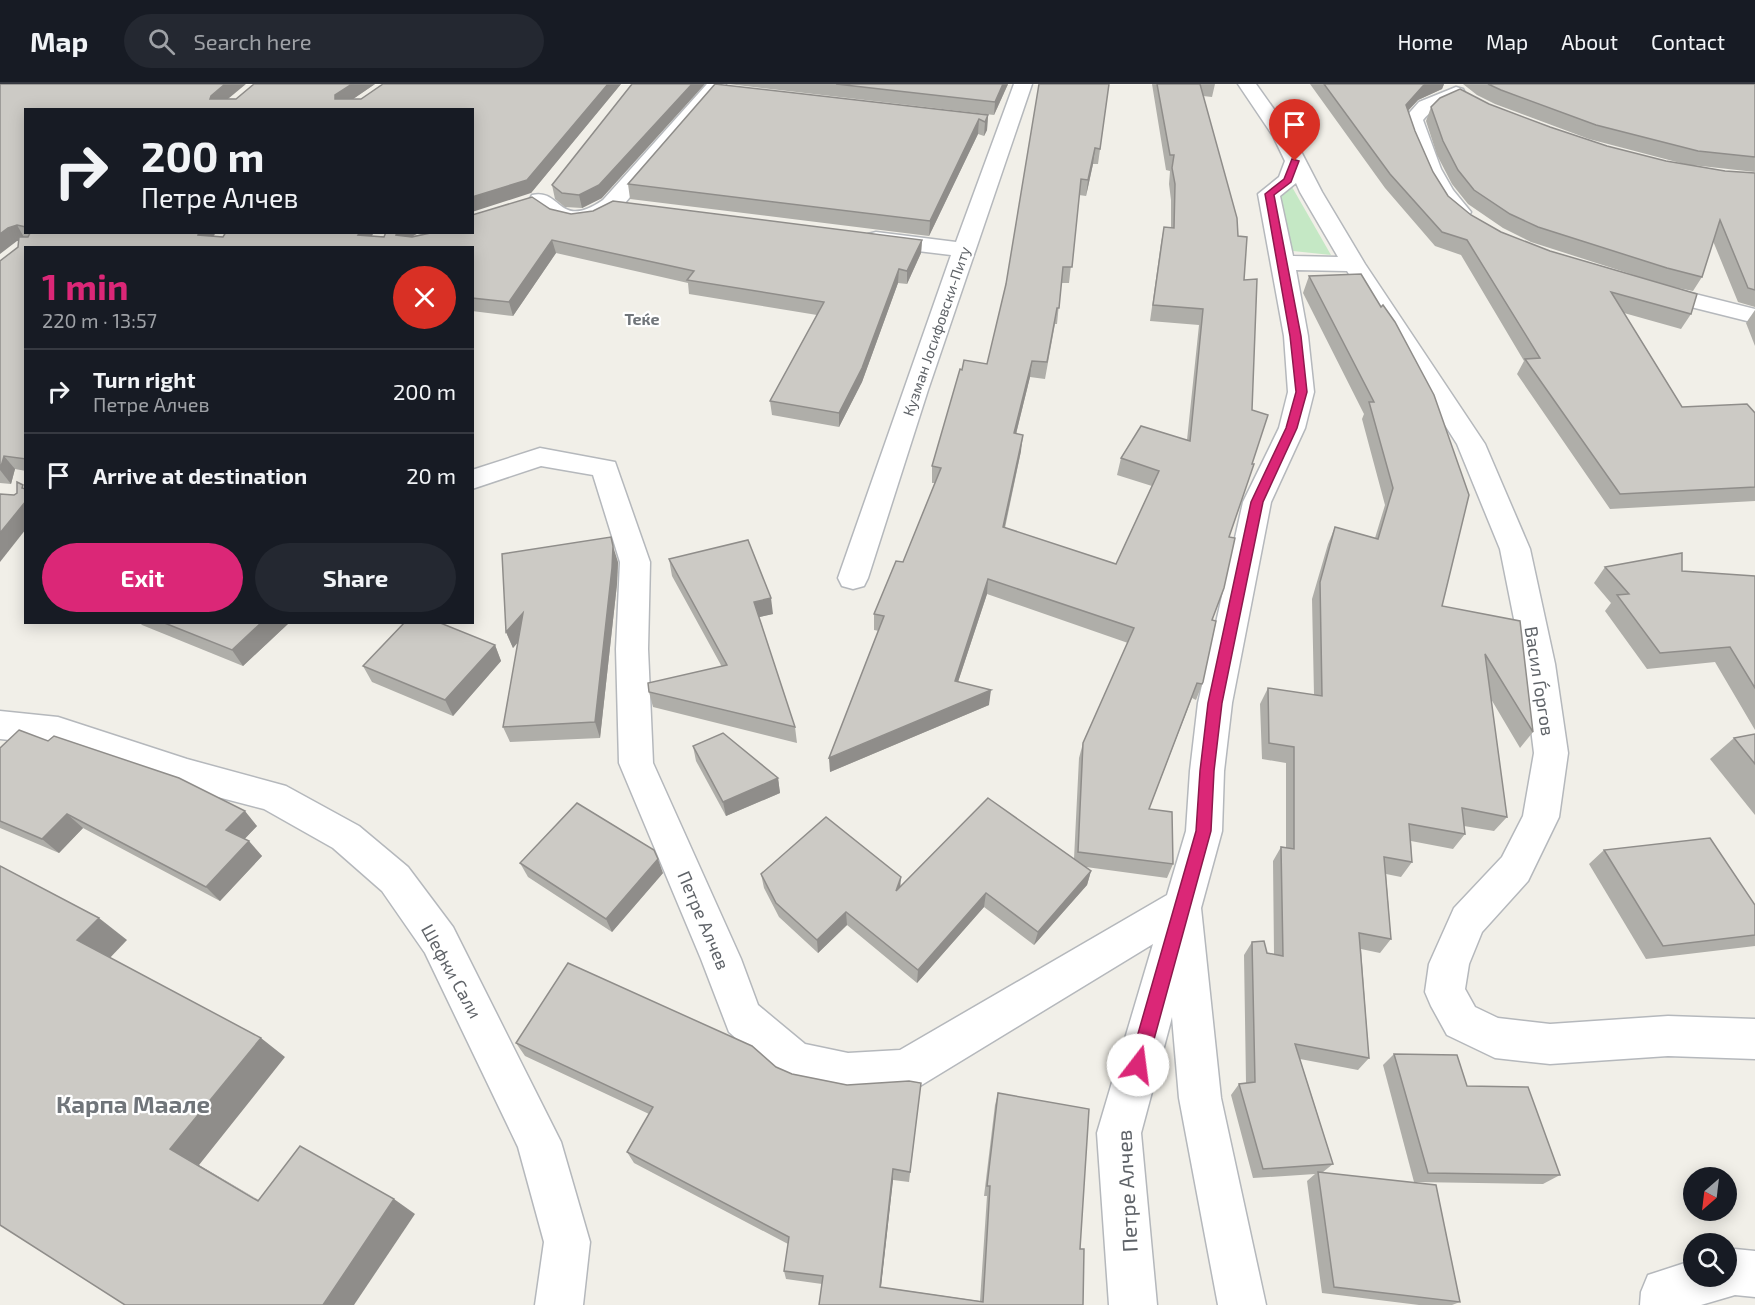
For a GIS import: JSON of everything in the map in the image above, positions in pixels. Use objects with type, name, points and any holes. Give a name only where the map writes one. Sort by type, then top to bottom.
[{"type":"street","name":"Кузман Јосифовски-Питу","points":[[852,578],[964,250],[998,124],[1023,84]]},
{"type":"street","name":"Васил Ѓоргов","points":[[1247,84],[1283,136],[1354,264],[1471,444],[1515,549],[1539,664],[1551,753],[1541,817],[1515,869],[1468,920],[1449,964],[1445,992],[1461,1021],[1495,1038],[1550,1044],[1668,1036],[1755,1039]]},
{"type":"street","points":[[540,200],[557,215],[578,220],[598,215],[720,89]]},
{"type":"street","points":[[1460,93],[1438,98],[1418,111],[1413,120],[1425,156],[1440,185],[1458,211],[1476,223]]},
{"type":"street","name":"Петре Алчев","points":[[1133,1305],[1119,1133],[1204,831],[1207,771],[1215,703],[1257,502],[1292,428],[1301,392],[1296,336],[1269,194],[1288,180],[1295,161]]},
{"type":"street","points":[[518,207],[540,200],[554,182]]},
{"type":"street","points":[[610,205],[634,208]]},
{"type":"street","points":[[858,237],[964,250]]},
{"type":"street","points":[[1283,263],[1354,264]]},
{"type":"street","points":[[1628,283],[1755,316]]},
{"type":"street","name":"Петре Алчев","points":[[474,479],[540,457],[605,468],[635,562],[632,649],[636,763],[721,959],[743,1018],[795,1062],[848,1074],[905,1071],[1182,906]]},
{"type":"street","name":"Шефки Сали","points":[[0,724],[58,731],[187,774],[273,797],[346,837],[395,879],[439,940],[539,1142],[567,1242],[560,1305]]},
{"type":"street","name":"Петре Алчев","points":[[1182,906],[1200,1098],[1242,1305]]},
{"type":"street","points":[[1737,1272],[1755,1274]]},
{"type":"street","points":[[1664,1305],[1665,1292],[1683,1287]]},
{"type":"green space","points":[[1288,180],[1331,255],[1293,251],[1276,224],[1269,194]]},
{"type":"building","points":[[0,84],[225,84],[210,99],[236,99],[254,84],[352,84],[335,95],[335,99],[361,99],[383,84],[608,84],[527,180],[474,196],[474,108],[24,108],[24,227],[17,225],[0,234]]},
{"type":"building","points":[[632,84],[692,84],[599,185],[579,195],[562,193],[552,185]]},
{"type":"building","points":[[715,84],[988,115],[985,122],[979,119],[930,221],[628,184]]},
{"type":"building","points":[[836,84],[1003,84],[995,102]]},
{"type":"building","points":[[1039,84],[1109,84],[1100,149],[1095,148],[1088,180],[1081,179],[1072,267],[1063,267],[1059,308],[1057,308],[1047,362],[1032,361],[1014,433],[1023,435],[1003,527],[1116,564],[1159,471],[1121,458],[1141,426],[1190,441],[1203,309],[1153,305],[1164,227],[1174,228],[1175,184],[1172,168],[1174,155],[1170,155],[1157,84],[1200,84],[1237,218],[1238,236],[1247,237],[1244,280],[1257,279],[1252,410],[1268,415],[1229,537],[1235,538],[1224,588],[1212,620],[1216,621],[1203,682],[1202,684],[1197,683],[1149,809],[1172,812],[1173,864],[1078,852],[1083,743],[1134,628],[988,579],[955,681],[991,690],[829,758],[884,616],[874,614],[896,561],[903,562],[941,468],[932,466],[960,369],[962,370],[964,360],[987,364],[1006,284]]},
{"type":"building","points":[[1324,84],[1428,84],[1423,86],[1406,105],[1433,172],[1448,196],[1471,215],[1501,232],[1550,251],[1697,294],[1691,314],[1611,292],[1682,407],[1747,404],[1755,413],[1755,487],[1620,494],[1525,359],[1540,358],[1467,240],[1442,232],[1390,174]]},
{"type":"building","points":[[1488,84],[1755,84],[1755,157],[1698,151],[1596,125]]},
{"type":"building","points":[[1460,89],[1489,104],[1607,146],[1666,161],[1725,171],[1755,173],[1755,290],[1748,288],[1720,220],[1702,277],[1538,227],[1510,214],[1474,190],[1458,170],[1443,141],[1431,107],[1440,98]]},
{"type":"building","points":[[532,197],[550,209],[571,214],[593,211],[613,201],[922,240],[907,271],[899,269],[862,368],[839,413],[770,401],[824,302],[687,280],[694,271],[552,240],[509,302],[474,298],[474,246],[24,246],[24,459],[4,456],[0,470],[0,261],[18,247],[19,237],[28,237],[29,234],[198,234],[223,237],[225,234],[359,234],[384,237],[385,234],[396,234],[412,237],[426,234],[474,234],[474,214]]},
{"type":"building","points":[[1361,274],[1381,307],[1383,305],[1395,322],[1434,395],[1469,495],[1442,606],[1520,621],[1533,732],[1485,654],[1507,817],[1462,808],[1465,834],[1409,824],[1412,862],[1384,857],[1391,939],[1359,933],[1369,1058],[1295,1044],[1333,1164],[1263,1169],[1239,1084],[1255,1082],[1252,942],[1264,941],[1267,953],[1283,956],[1281,847],[1294,849],[1294,747],[1269,743],[1268,688],[1322,696],[1320,582],[1335,527],[1378,539],[1393,488],[1369,402],[1374,402],[1309,276]]},
{"type":"building","points":[[17,482],[23,485],[24,503],[0,533],[0,494],[14,495],[17,493]]},
{"type":"building","points":[[611,537],[612,568],[595,722],[503,727],[523,613],[506,632],[502,554]]},
{"type":"building","points":[[748,540],[771,598],[754,602],[795,727],[649,692],[648,683],[727,665],[669,559]]},
{"type":"building","points":[[1682,553],[1682,571],[1755,576],[1755,688],[1730,647],[1660,653],[1617,595],[1629,594],[1605,567]]},
{"type":"building","points":[[167,624],[260,624],[232,650]]},
{"type":"building","points":[[403,624],[443,624],[495,645],[445,700],[363,666]]},
{"type":"building","points":[[19,730],[48,741],[54,736],[179,778],[245,811],[226,830],[249,841],[206,887],[67,814],[42,839],[0,821],[0,748]]},
{"type":"building","points":[[723,733],[778,778],[723,802],[693,746]]},
{"type":"building","points":[[1755,734],[1755,764],[1734,738]]},
{"type":"building","points":[[988,798],[1091,871],[1038,932],[986,893],[918,970],[846,912],[817,940],[776,903],[761,874],[826,817],[901,877],[896,891]]},
{"type":"building","points":[[577,803],[654,850],[658,859],[606,919],[520,863]]},
{"type":"building","points":[[1710,838],[1755,905],[1755,935],[1663,946],[1604,850]]},
{"type":"building","points":[[0,866],[99,918],[77,940],[261,1038],[170,1149],[258,1201],[300,1146],[394,1199],[323,1305],[125,1305],[0,1225]]},
{"type":"building","points":[[568,963],[752,1046],[776,1067],[792,1074],[847,1085],[909,1081],[921,1083],[910,1172],[893,1169],[880,1287],[983,1302],[990,1186],[987,1186],[998,1093],[1089,1109],[1080,1249],[1084,1249],[1083,1305],[819,1305],[823,1276],[784,1271],[789,1237],[627,1152],[653,1107],[516,1043]]},
{"type":"building","points":[[1394,1054],[1457,1055],[1467,1086],[1528,1087],[1560,1175],[1428,1173]]},
{"type":"building","points":[[1318,1172],[1436,1185],[1460,1302],[1334,1287]]},
{"type":"district","name":"Теќе","points":[[642,318]]},
{"type":"district","name":"Карпа Маале","points":[[133,1103]]},
{"type":"route","points":[[1138,1065],[1204,831],[1207,771],[1215,703],[1257,502],[1292,428],[1301,392],[1296,336],[1269,194],[1288,180],[1295,161]]}]
